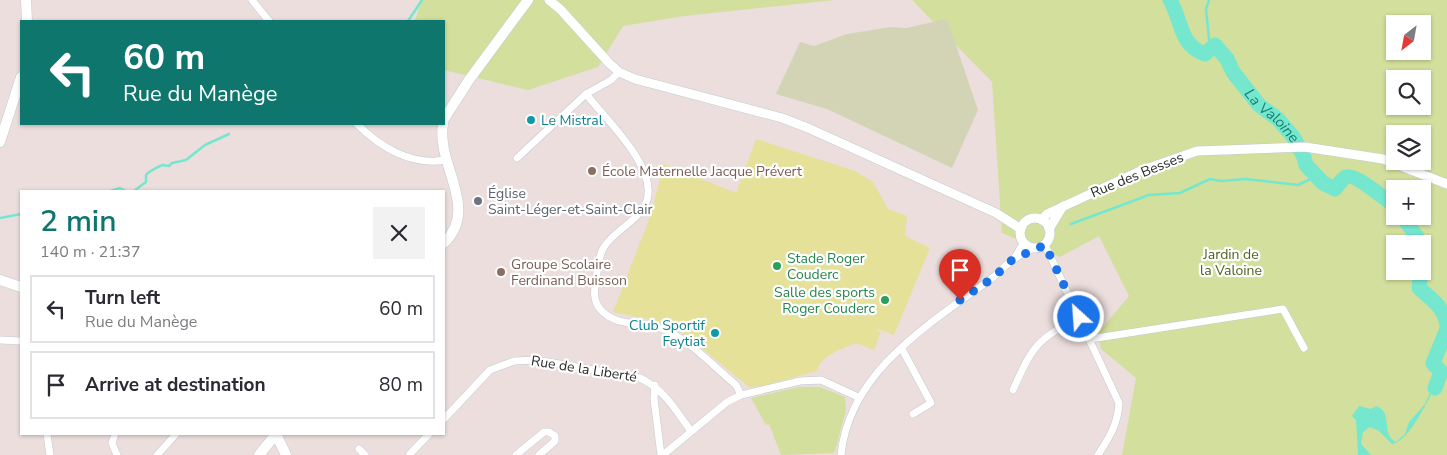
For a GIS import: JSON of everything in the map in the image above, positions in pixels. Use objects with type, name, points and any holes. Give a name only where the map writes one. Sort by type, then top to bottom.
[{"type":"main road","points":[[26,0],[27,20]]},
{"type":"main road","points":[[445,117],[469,80],[528,0]]},
{"type":"main road","points":[[0,142],[20,80]]},
{"type":"main road","points":[[443,125],[442,147],[460,212],[454,230],[445,242]]},
{"type":"main road","points":[[0,280],[20,287]]},
{"type":"main road","points":[[259,455],[275,435]]},
{"type":"main road","points":[[276,435],[286,455]]},
{"type":"street","points":[[252,0],[268,20]]},
{"type":"street","points":[[549,0],[619,72],[635,79],[782,118],[808,128],[996,213],[1021,229],[1024,242],[1013,259],[993,278],[918,332],[871,379],[858,397],[845,428],[841,455]]},
{"type":"street","points":[[517,158],[586,94],[611,80],[619,72]]},
{"type":"street","points":[[586,94],[628,144],[648,186],[648,196],[642,211],[607,243],[600,256],[594,292],[600,308],[613,319],[661,328],[674,335],[736,385],[741,395]]},
{"type":"street","points":[[358,125],[378,143],[396,153],[430,161],[446,160]]},
{"type":"street","name":"Rue des Besses","points":[[1042,220],[1047,214],[1140,170],[1197,151],[1291,146],[1305,147],[1383,159],[1447,184]]},
{"type":"street","points":[[1013,259],[1034,248],[1045,245],[1049,238],[1050,229],[1064,206]]},
{"type":"street","points":[[996,213],[1042,220],[1050,229]]},
{"type":"street","points":[[1021,229],[1030,219]]},
{"type":"street","points":[[1024,242],[1034,248]]},
{"type":"street","points":[[1045,245],[1119,403],[1118,418],[1114,428],[1098,455]]},
{"type":"street","points":[[1090,339],[1284,309],[1304,348]]},
{"type":"street","points":[[1013,390],[1034,347],[1048,335],[1079,317]]},
{"type":"street","points":[[0,340],[20,342]]},
{"type":"street","points":[[902,349],[931,403],[913,414]]},
{"type":"street","name":"Rue de la Liberté","points":[[445,418],[490,370],[514,361],[536,360],[640,378],[655,385]]},
{"type":"street","points":[[662,455],[727,402],[741,395],[800,381],[821,380],[858,397]]},
{"type":"street","points":[[655,385],[667,396],[692,431]]},
{"type":"street","points":[[655,385],[654,400],[662,455]]},
{"type":"street","points":[[516,455],[544,432],[550,432],[555,436],[555,441],[539,455]]},
{"type":"street","points":[[47,435],[50,455]]},
{"type":"street","points":[[115,435],[112,443],[117,455]]},
{"type":"street","points":[[156,455],[175,435]]},
{"type":"street","points":[[409,455],[428,435]]},
{"type":"street","points":[[359,449],[366,455]]},
{"type":"green space","points":[[421,0],[835,0],[684,16],[623,26],[598,67],[528,90],[445,70],[445,20],[415,20]]},
{"type":"green space","name":"Jardin de la Valoine","points":[[912,0],[1447,0],[1447,455],[1122,455],[1136,378],[1101,349],[1098,333],[1129,296],[1099,236],[1060,257],[1002,233],[992,82]]},
{"type":"green space","points":[[799,387],[820,387],[845,397],[846,410],[835,451],[832,453],[781,455],[769,424],[766,425],[751,398]]},
{"type":"shaded area","points":[[947,19],[978,110],[952,168],[827,109],[776,94],[800,42],[814,46],[847,34],[891,27],[906,28]]},
{"type":"shaded area","name":"Stade Roger Couderc","points":[[756,139],[855,171],[873,182],[888,209],[907,216],[905,236],[930,248],[894,335],[878,329],[877,331],[881,332],[874,350],[856,343],[827,357],[819,365],[817,371],[763,386],[749,387],[682,332],[666,323],[613,312],[650,217],[664,164],[736,193]]},
{"type":"water","points":[[1167,0],[1172,3],[1185,41],[1193,48],[1205,54],[1215,45],[1259,105],[1278,119],[1294,138],[1289,139],[1279,122],[1258,109],[1237,80],[1228,74],[1219,52],[1214,51],[1204,57],[1187,47],[1173,25]]},
{"type":"water","points":[[1301,162],[1329,188],[1335,189],[1346,177],[1356,179],[1386,199],[1386,204],[1352,179],[1343,183],[1335,194],[1321,190],[1323,187],[1301,166]]},
{"type":"water","points":[[1416,280],[1420,280],[1419,288],[1438,305],[1444,315],[1447,329],[1433,363],[1441,372],[1420,415],[1406,435],[1399,441],[1392,444],[1379,431],[1370,427],[1363,432],[1361,444],[1371,455],[1358,455],[1356,420],[1352,416],[1359,406],[1371,409],[1376,406],[1381,409],[1386,418],[1389,434],[1396,442],[1405,434],[1409,422],[1425,404],[1437,377],[1436,371],[1429,371],[1427,366],[1440,329],[1438,313],[1435,305],[1419,294],[1414,288]]},
{"type":"waterway","points":[[409,20],[422,0]]},
{"type":"waterway","name":"La Valoine","points":[[1170,0],[1182,31],[1190,45],[1205,54],[1215,45],[1259,105],[1278,119],[1294,138],[1306,165],[1323,183],[1335,189],[1346,177],[1350,177],[1363,183],[1386,200]]},
{"type":"waterway","points":[[1209,0],[1206,9],[1210,48]]},
{"type":"waterway","points":[[135,190],[146,182],[146,175],[151,171],[162,165],[169,166],[172,163],[186,160],[205,145],[229,134]]},
{"type":"waterway","points":[[1071,224],[1149,195],[1180,193],[1210,179],[1221,181],[1246,179],[1298,185],[1315,177]]},
{"type":"waterway","points":[[113,190],[120,188],[124,190]]},
{"type":"waterway","points":[[0,218],[20,214]]},
{"type":"waterway","name":"La Valoine","points":[[1408,225],[1416,235]]},
{"type":"waterway","name":"La Valoine","points":[[1420,280],[1419,288],[1440,308],[1447,324]]},
{"type":"waterway","name":"La Valoine","points":[[1435,388],[1441,372],[1433,363],[1447,329]]},
{"type":"place","name":"Le Mistral","points":[[531,120]]},
{"type":"place","name":"École Maternelle Jacque Prévert","points":[[592,171]]},
{"type":"place","name":"Église Saint-Léger-et-Saint-Clair","points":[[478,201]]},
{"type":"place","name":"Stade Roger Couderc","points":[[777,266]]},
{"type":"place","name":"Groupe Scolaire Ferdinand Buisson","points":[[501,272]]},
{"type":"place","name":"Salle des sports Roger Couderc","points":[[885,300]]},
{"type":"place","name":"Club Sportif Feytiat","points":[[715,333]]},
{"type":"route","points":[[960,300],[993,278],[1013,259],[1034,248],[1045,245],[1079,317]]}]
